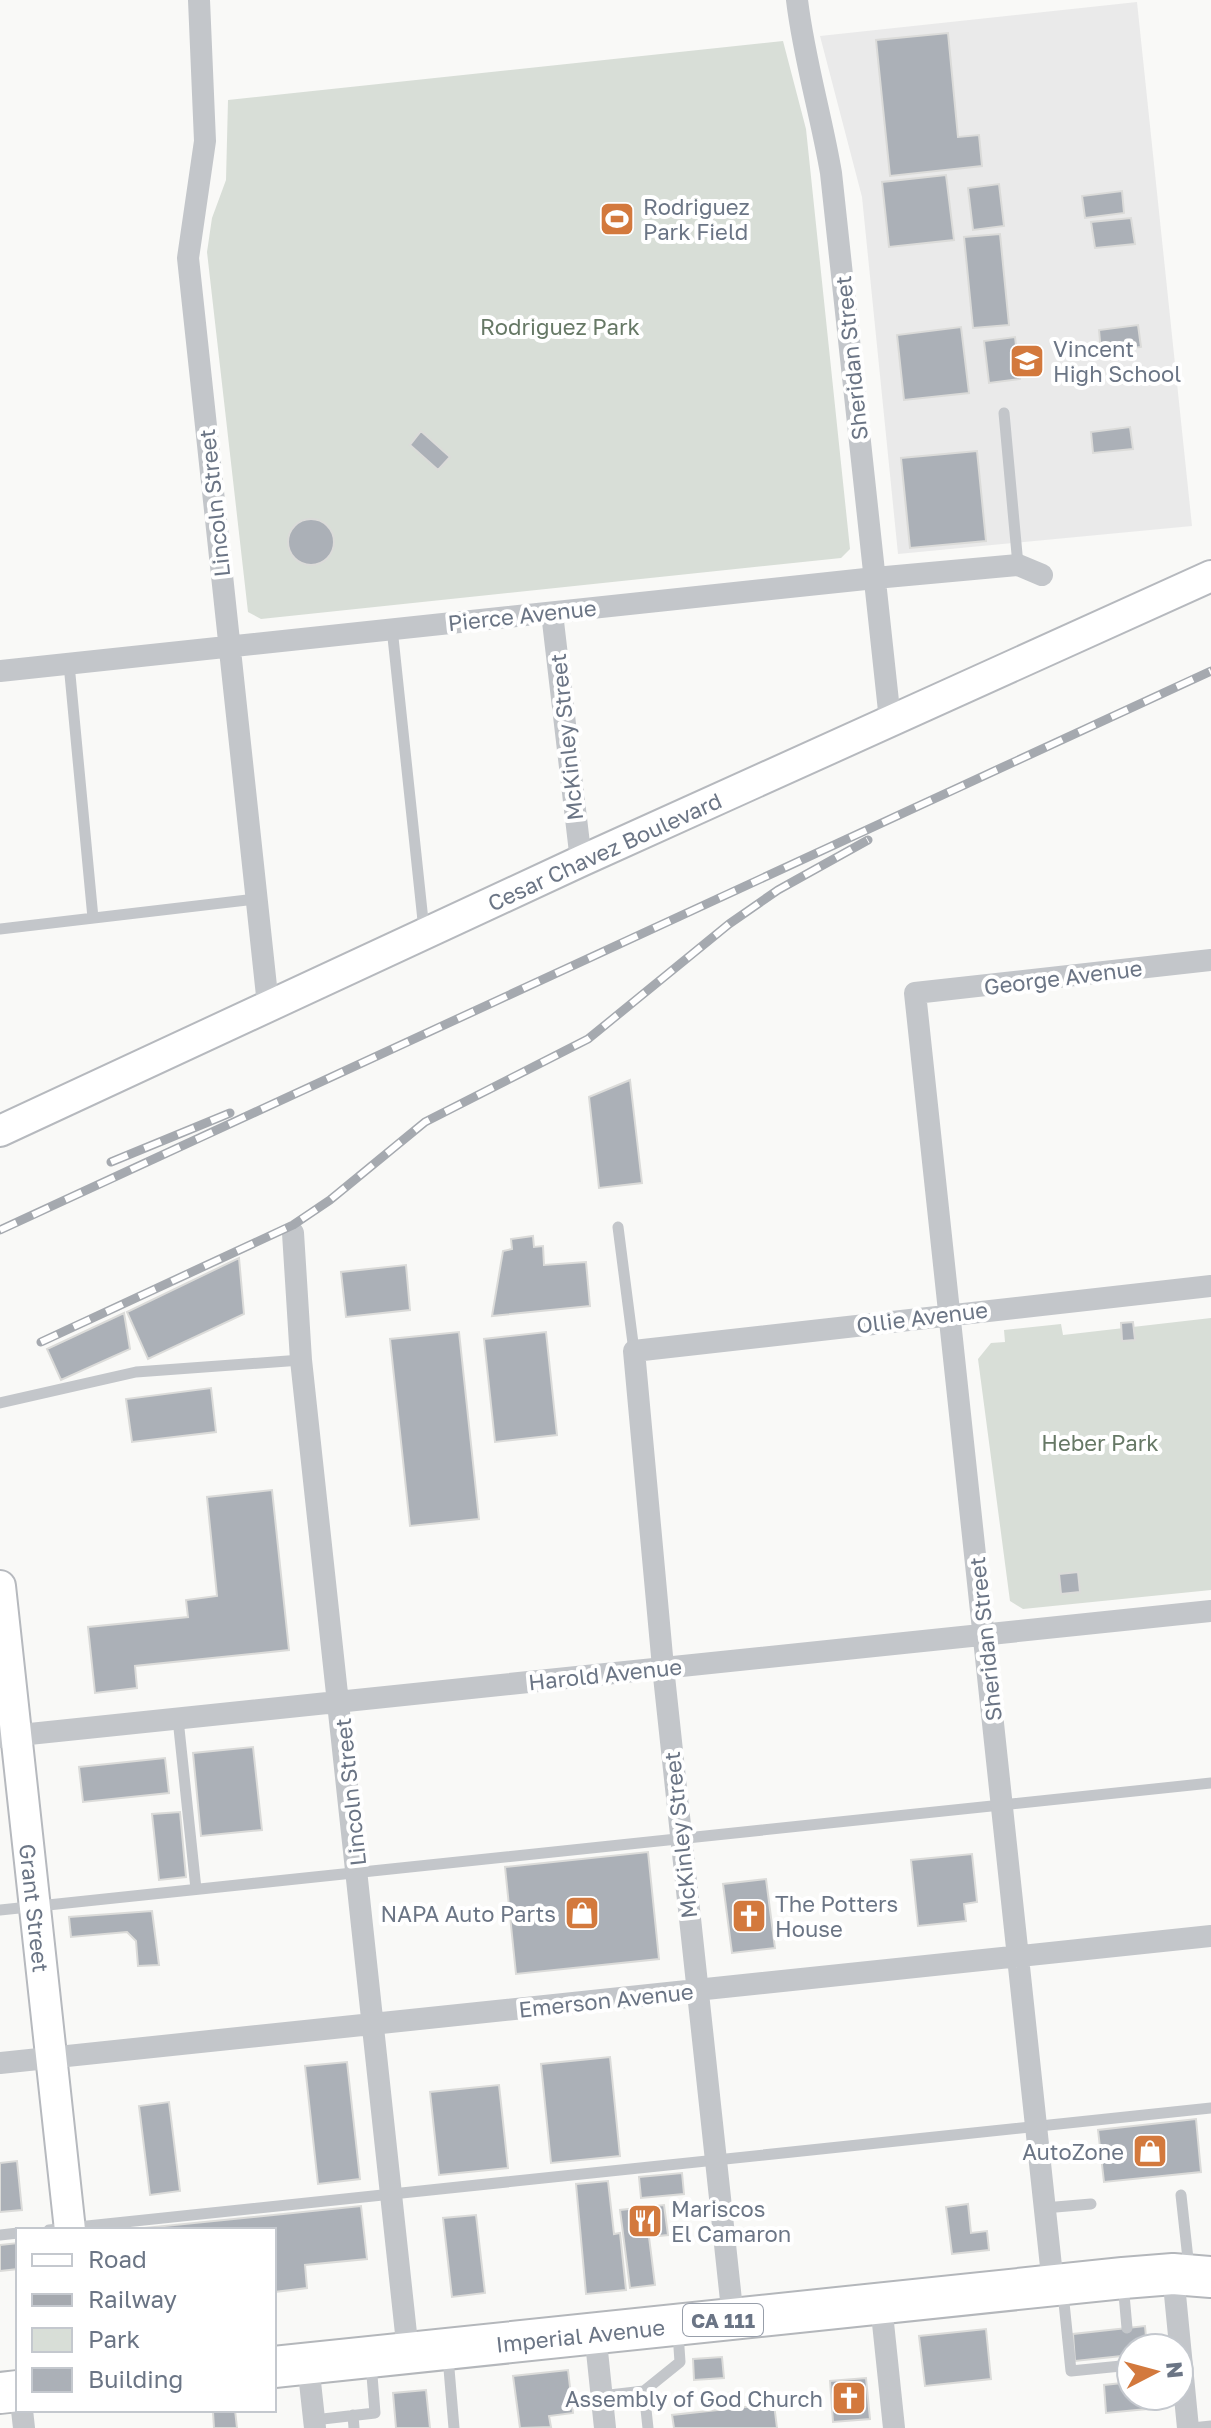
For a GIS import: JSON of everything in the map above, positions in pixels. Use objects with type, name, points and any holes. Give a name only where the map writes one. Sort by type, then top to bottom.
[{"type":"highway","name":"Imperial Avenue","points":[[291,2365],[1196,2270]]},
{"type":"main road","name":"Cesar Chavez Boulevard","points":[[0,1131],[581,861],[1211,576]]},
{"type":"main road","name":"Grant Street","points":[[0,1586],[9,1736],[36,1906],[52,2057],[63,2228]]},
{"type":"street","name":"Lincoln Street","points":[[199,0],[205,141],[188,258],[268,1005]]},
{"type":"street","name":"Sheridan Street","points":[[797,0],[803,56],[821,116],[831,173],[890,720]]},
{"type":"street","name":"Pierce Avenue","points":[[0,671],[229,644],[875,578],[1018,565],[1042,575]]},
{"type":"street","name":"McKinley Street","points":[[552,613],[581,861]]},
{"type":"street","name":"George Avenue","points":[[915,993],[1211,960]]},
{"type":"street","name":"Sheridan Street","points":[[915,993],[1044,2208],[1058,2285]]},
{"type":"street","name":"Lincoln Street","points":[[293,1233],[301,1360],[341,1703],[392,2194],[389,2354]]},
{"type":"street","name":"Ollie Avenue","points":[[634,1351],[949,1313],[1211,1286]]},
{"type":"street","name":"McKinley Street","points":[[634,1351],[663,1667],[733,2319]]},
{"type":"street","name":"Harold Avenue","points":[[9,1736],[1211,1611]]},
{"type":"street","name":"Emerson Avenue","points":[[0,2063],[1211,1936]]},
{"type":"street","points":[[1188,2332],[1196,2270]]},
{"type":"street","points":[[881,2304],[894,2428]]},
{"type":"street","points":[[595,2332],[605,2428]]},
{"type":"street","points":[[291,2365],[314,2424]]},
{"type":"lane","points":[[1004,413],[1018,565]]},
{"type":"lane","points":[[392,628],[425,933]]},
{"type":"lane","points":[[69,664],[93,918]]},
{"type":"lane","points":[[0,929],[256,899]]},
{"type":"lane","points":[[618,1227],[634,1351]]},
{"type":"lane","points":[[0,1403],[136,1372],[301,1360]]},
{"type":"lane","points":[[178,1719],[196,1889]]},
{"type":"lane","points":[[0,1910],[1211,1783]]},
{"type":"lane","points":[[72,2228],[1211,2108]]},
{"type":"lane","points":[[1181,2195],[1196,2270]]},
{"type":"lane","points":[[1044,2208],[1091,2204]]},
{"type":"lane","points":[[1123,2278],[1127,2328]]},
{"type":"lane","points":[[1058,2285],[1071,2371],[1115,2364]]},
{"type":"lane","points":[[601,2396],[644,2391],[680,2362],[678,2324]]},
{"type":"lane","points":[[447,2348],[454,2428]]},
{"type":"lane","points":[[314,2424],[353,2422],[375,2413],[389,2354]]},
{"type":"lane","points":[[644,2391],[648,2428]]},
{"type":"lane","points":[[1190,2428],[1211,2426]]},
{"type":"shaded area","name":"Vincent High School","points":[[1137,2],[1192,526],[898,554],[862,197],[820,36]]},
{"type":"green space","name":"Rodriguez Park","points":[[783,41],[806,129],[850,549],[841,558],[261,619],[248,612],[207,252],[212,218],[226,180],[228,100]]},
{"type":"green space","name":"Heber Park","points":[[1211,1318],[1211,1590],[1023,1609],[1010,1601],[978,1359],[991,1343],[1005,1342],[1004,1330],[1061,1324],[1063,1335]]},
{"type":"building","points":[[948,33],[958,137],[979,135],[982,166],[890,176],[876,40]]},
{"type":"building","points":[[946,175],[954,240],[889,247],[882,182]]},
{"type":"building","points":[[999,184],[1004,226],[973,230],[968,188]]},
{"type":"building","points":[[1122,191],[1124,213],[1085,218],[1082,196]]},
{"type":"building","points":[[1131,218],[1135,244],[1095,248],[1091,222]]},
{"type":"building","points":[[1000,234],[1009,325],[973,328],[964,237]]},
{"type":"building","points":[[1138,325],[1141,347],[1101,352],[1099,330]]},
{"type":"building","points":[[961,327],[969,393],[904,400],[897,335]]},
{"type":"building","points":[[1015,337],[1020,379],[989,383],[984,341]]},
{"type":"building","points":[[1130,427],[1133,449],[1093,453],[1091,432]]},
{"type":"building","points":[[421,431],[450,457],[438,470],[410,445]]},
{"type":"building","points":[[977,451],[986,541],[910,548],[901,458]]},
{"type":"building","points":[[311,519],[327,526],[334,542],[327,558],[311,565],[295,558],[288,542],[295,526]]},
{"type":"building","points":[[630,1080],[642,1183],[599,1188],[589,1097]]},
{"type":"building","points":[[533,1236],[534,1247],[543,1246],[544,1265],[586,1262],[590,1306],[492,1316],[503,1251],[512,1249],[511,1239]]},
{"type":"building","points":[[239,1258],[244,1314],[148,1359],[127,1312]]},
{"type":"building","points":[[406,1265],[410,1310],[346,1317],[341,1272]]},
{"type":"building","points":[[124,1313],[130,1349],[61,1380],[47,1349]]},
{"type":"building","points":[[1133,1322],[1135,1340],[1122,1341],[1121,1323]]},
{"type":"building","points":[[459,1332],[479,1519],[410,1526],[390,1339]]},
{"type":"building","points":[[546,1332],[557,1435],[495,1442],[484,1339]]},
{"type":"building","points":[[211,1388],[216,1432],[132,1442],[126,1399]]},
{"type":"building","points":[[272,1490],[289,1650],[135,1666],[137,1688],[95,1693],[88,1627],[188,1617],[186,1600],[217,1596],[207,1497]]},
{"type":"building","points":[[1078,1572],[1080,1592],[1061,1594],[1059,1574]]},
{"type":"building","points":[[253,1747],[262,1830],[201,1836],[193,1753]]},
{"type":"building","points":[[165,1758],[169,1793],[83,1802],[79,1767]]},
{"type":"building","points":[[180,1812],[186,1877],[159,1880],[152,1814]]},
{"type":"building","name":"NAPA Auto Parts","points":[[648,1852],[659,1959],[516,1974],[505,1867]]},
{"type":"building","points":[[972,1854],[977,1902],[964,1904],[966,1921],[918,1926],[911,1860]]},
{"type":"building","name":"The Potters House","points":[[766,1879],[775,1948],[732,1953],[723,1884]]},
{"type":"building","points":[[152,1911],[159,1965],[138,1966],[136,1941],[127,1932],[71,1937],[69,1917]]},
{"type":"building","points":[[610,2057],[620,2156],[551,2163],[541,2064]]},
{"type":"building","points":[[347,2062],[360,2179],[318,2184],[305,2066]]},
{"type":"building","points":[[499,2085],[508,2168],[439,2175],[430,2092]]},
{"type":"building","points":[[169,2102],[180,2191],[150,2195],[139,2106]]},
{"type":"building","name":"AutoZone","points":[[1196,2119],[1201,2172],[1104,2182],[1098,2130]]},
{"type":"building","points":[[17,2161],[22,2210],[0,2212],[0,2163]]},
{"type":"building","points":[[682,2173],[684,2194],[641,2198],[639,2177]]},
{"type":"building","points":[[608,2181],[614,2234],[620,2233],[626,2290],[586,2294],[576,2184]]},
{"type":"building","points":[[968,2204],[971,2233],[987,2231],[989,2250],[952,2254],[946,2207]]},
{"type":"building","points":[[664,2205],[668,2235],[649,2237],[655,2285],[630,2288],[620,2210]]},
{"type":"building","points":[[361,2206],[367,2259],[305,2265],[307,2288],[276,2292],[276,2228],[145,2228]]},
{"type":"building","points":[[476,2215],[485,2293],[452,2297],[443,2218]]},
{"type":"building","points":[[16,2243],[16,2269],[0,2271],[0,2245]]},
{"type":"building","points":[[1145,2326],[1146,2332],[1115,2332],[1115,2357],[1075,2361],[1073,2334]]},
{"type":"building","points":[[986,2329],[991,2379],[925,2386],[919,2336]]},
{"type":"building","points":[[722,2357],[724,2378],[694,2380],[693,2359]]},
{"type":"building","points":[[568,2370],[573,2413],[549,2416],[551,2427],[520,2428],[513,2376]]},
{"type":"building","points":[[866,2378],[870,2419],[833,2422],[830,2381]]},
{"type":"building","points":[[1115,2384],[1116,2412],[1106,2413],[1104,2385]]},
{"type":"building","points":[[426,2390],[430,2428],[396,2428],[393,2393]]},
{"type":"building","points":[[774,2404],[777,2428],[674,2428],[672,2415]]},
{"type":"building","points":[[213,2412],[235,2412],[237,2428],[214,2428]]},
{"type":"railway","points":[[0,1230],[1211,671]]},
{"type":"railway","points":[[41,1342],[293,1225],[330,1200],[425,1122],[588,1039],[729,924],[778,890],[868,840]]},
{"type":"railway","points":[[111,1162],[230,1113]]},
{"type":"place","name":"Rodriguez Park Field","points":[[617,219]]},
{"type":"place","name":"Vincent High School","points":[[1027,361]]},
{"type":"place","name":"NAPA Auto Parts","points":[[582,1913]]},
{"type":"place","name":"The Potters House","points":[[749,1916]]},
{"type":"place","name":"AutoZone","points":[[1150,2151]]},
{"type":"place","name":"Mariscos El Camaron","points":[[645,2221]]},
{"type":"place","name":"Assembly of God Church","points":[[849,2398]]}]
